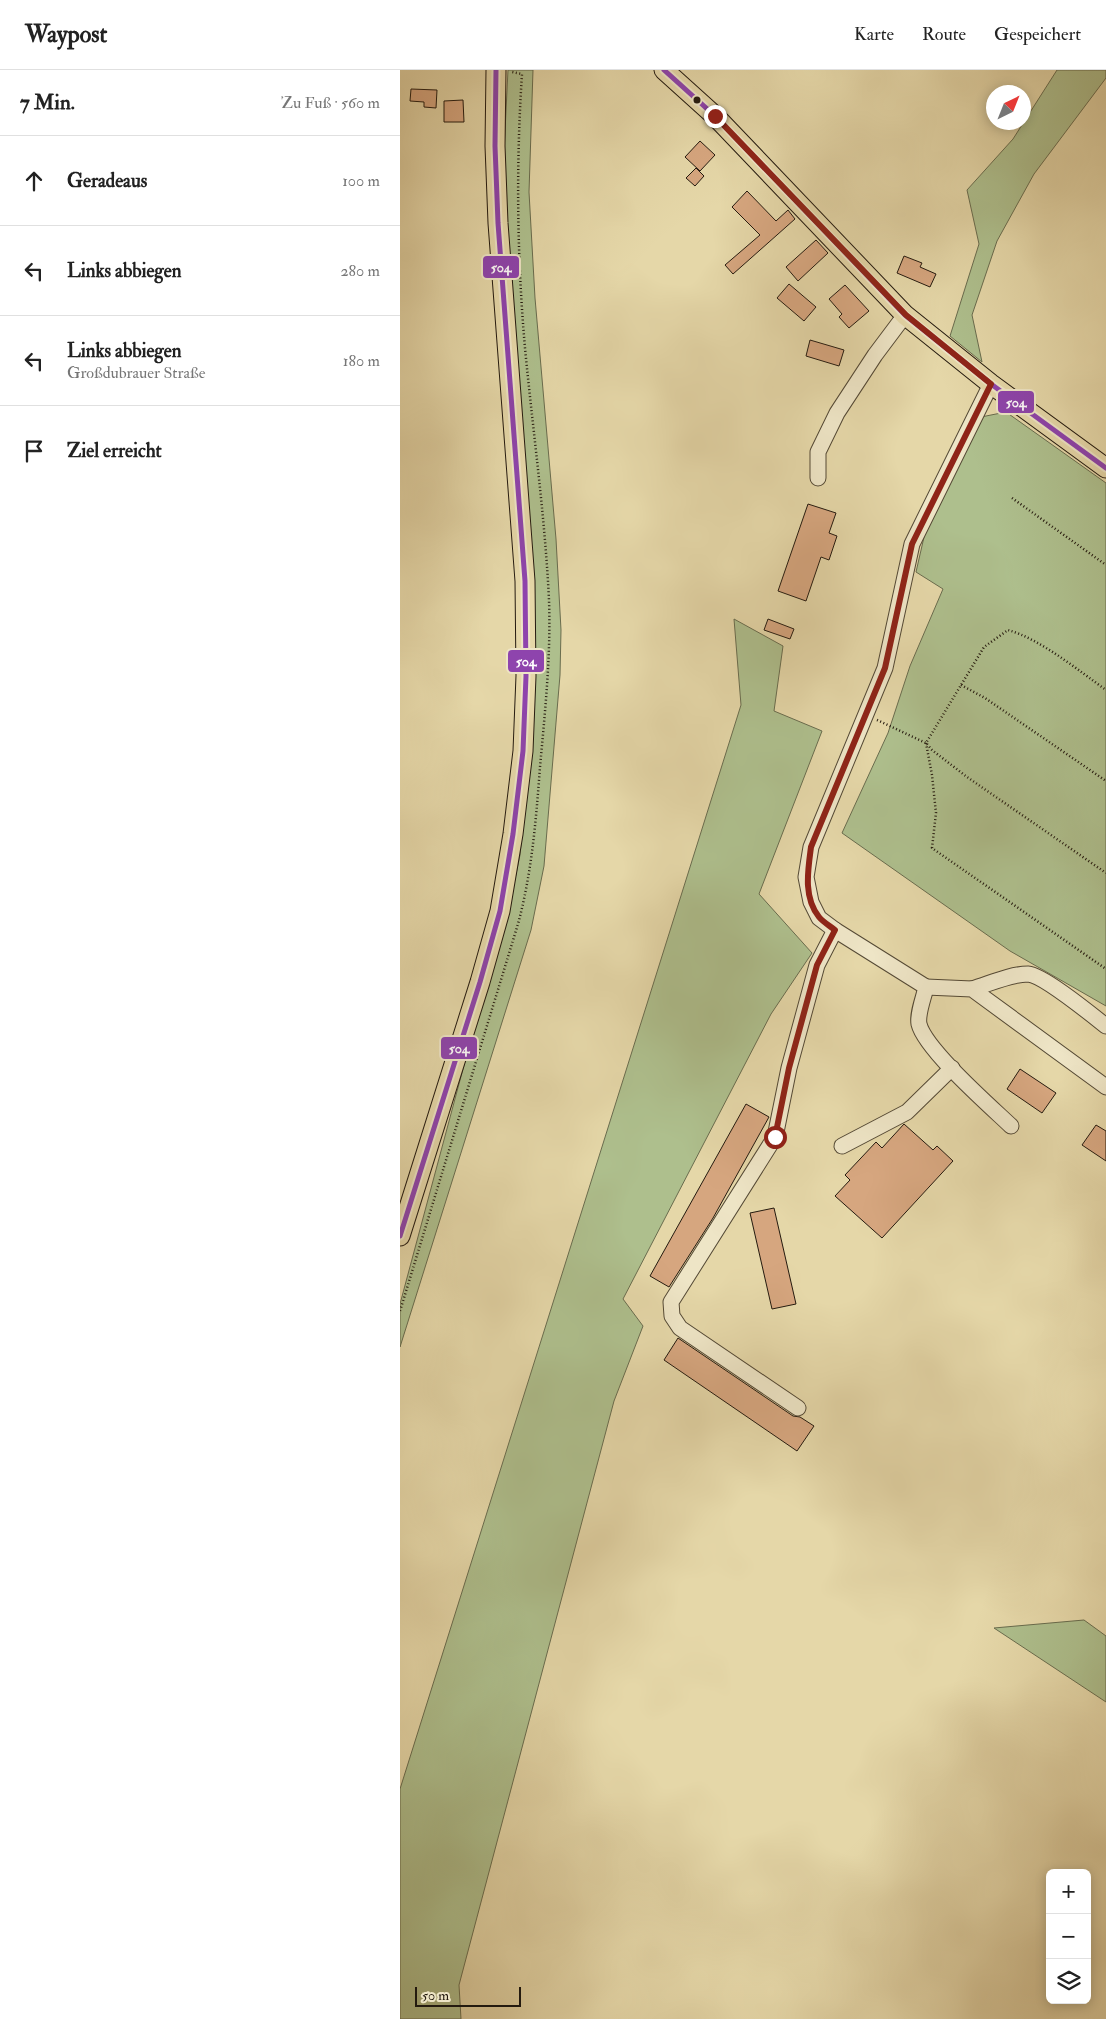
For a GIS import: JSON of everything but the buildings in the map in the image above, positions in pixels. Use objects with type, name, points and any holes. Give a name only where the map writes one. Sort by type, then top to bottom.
[{"type":"main road","points":[[400,1236],[480,982],[500,911],[513,834],[523,751],[526,676],[525,581],[498,223],[495,146],[496,70]]},
{"type":"main road","points":[[664,70],[715,116],[906,315],[991,384],[1106,468]]},
{"type":"street","points":[[818,478],[818,452],[837,413],[875,354],[906,315]]},
{"type":"street","points":[[991,384],[912,544],[885,668],[811,847],[806,877],[811,902],[819,918],[835,930],[926,986],[972,990],[1017,976],[1030,974],[1046,982],[1106,1026]]},
{"type":"street","points":[[798,1408],[680,1328],[672,1316],[670,1302],[775,1137],[789,1068],[817,965],[835,930]]},
{"type":"street","points":[[926,986],[919,1022],[923,1036],[952,1068],[1012,1126]]},
{"type":"street","points":[[972,990],[1106,1087]]},
{"type":"street","points":[[842,1146],[907,1112],[952,1068]]},
{"type":"path","points":[[1012,498],[1106,565]]},
{"type":"path","points":[[1106,690],[1020,633],[1008,630],[984,647],[926,743],[936,813],[932,848],[1106,969]]},
{"type":"path","points":[[961,684],[985,698],[1106,781]]},
{"type":"path","points":[[867,715],[926,743],[932,750],[967,777],[1106,873]]},
{"type":"green space","points":[[508,70],[533,70],[529,192],[535,298],[556,539],[561,630],[560,675],[544,866],[531,930],[400,1347],[400,1304],[474,1028],[506,922],[520,855],[528,771],[504,152]]},
{"type":"green space","points":[[1057,70],[1106,70],[1106,78],[1034,174],[997,241],[972,315],[982,362],[950,336],[979,244],[967,190],[1013,139],[1019,130],[1031,130],[1031,111]]},
{"type":"green space","points":[[1006,412],[1106,483],[1106,1006],[1010,951],[842,833],[888,733],[910,666],[943,589],[916,572],[927,524],[981,417]]},
{"type":"green space","points":[[734,619],[783,646],[774,711],[822,731],[759,894],[812,953],[771,1014],[623,1299],[643,1326],[614,1401],[459,1985],[461,2019],[400,2019],[400,1789],[741,705]]},
{"type":"green space","points":[[1084,1620],[1106,1636],[1106,1702],[994,1628]]},
{"type":"transit line","name":"504","points":[[400,1236],[480,982],[500,911],[513,834],[523,751],[526,676],[525,581],[498,223],[495,146],[496,70]]},
{"type":"transit line","name":"504","points":[[664,70],[715,116],[905,315],[991,384],[1106,468]]},
{"type":"route","points":[[715,116],[906,315],[991,384],[912,544],[885,668],[811,847],[806,877],[811,902],[819,918],[835,930],[817,965],[789,1068],[775,1137]]}]
